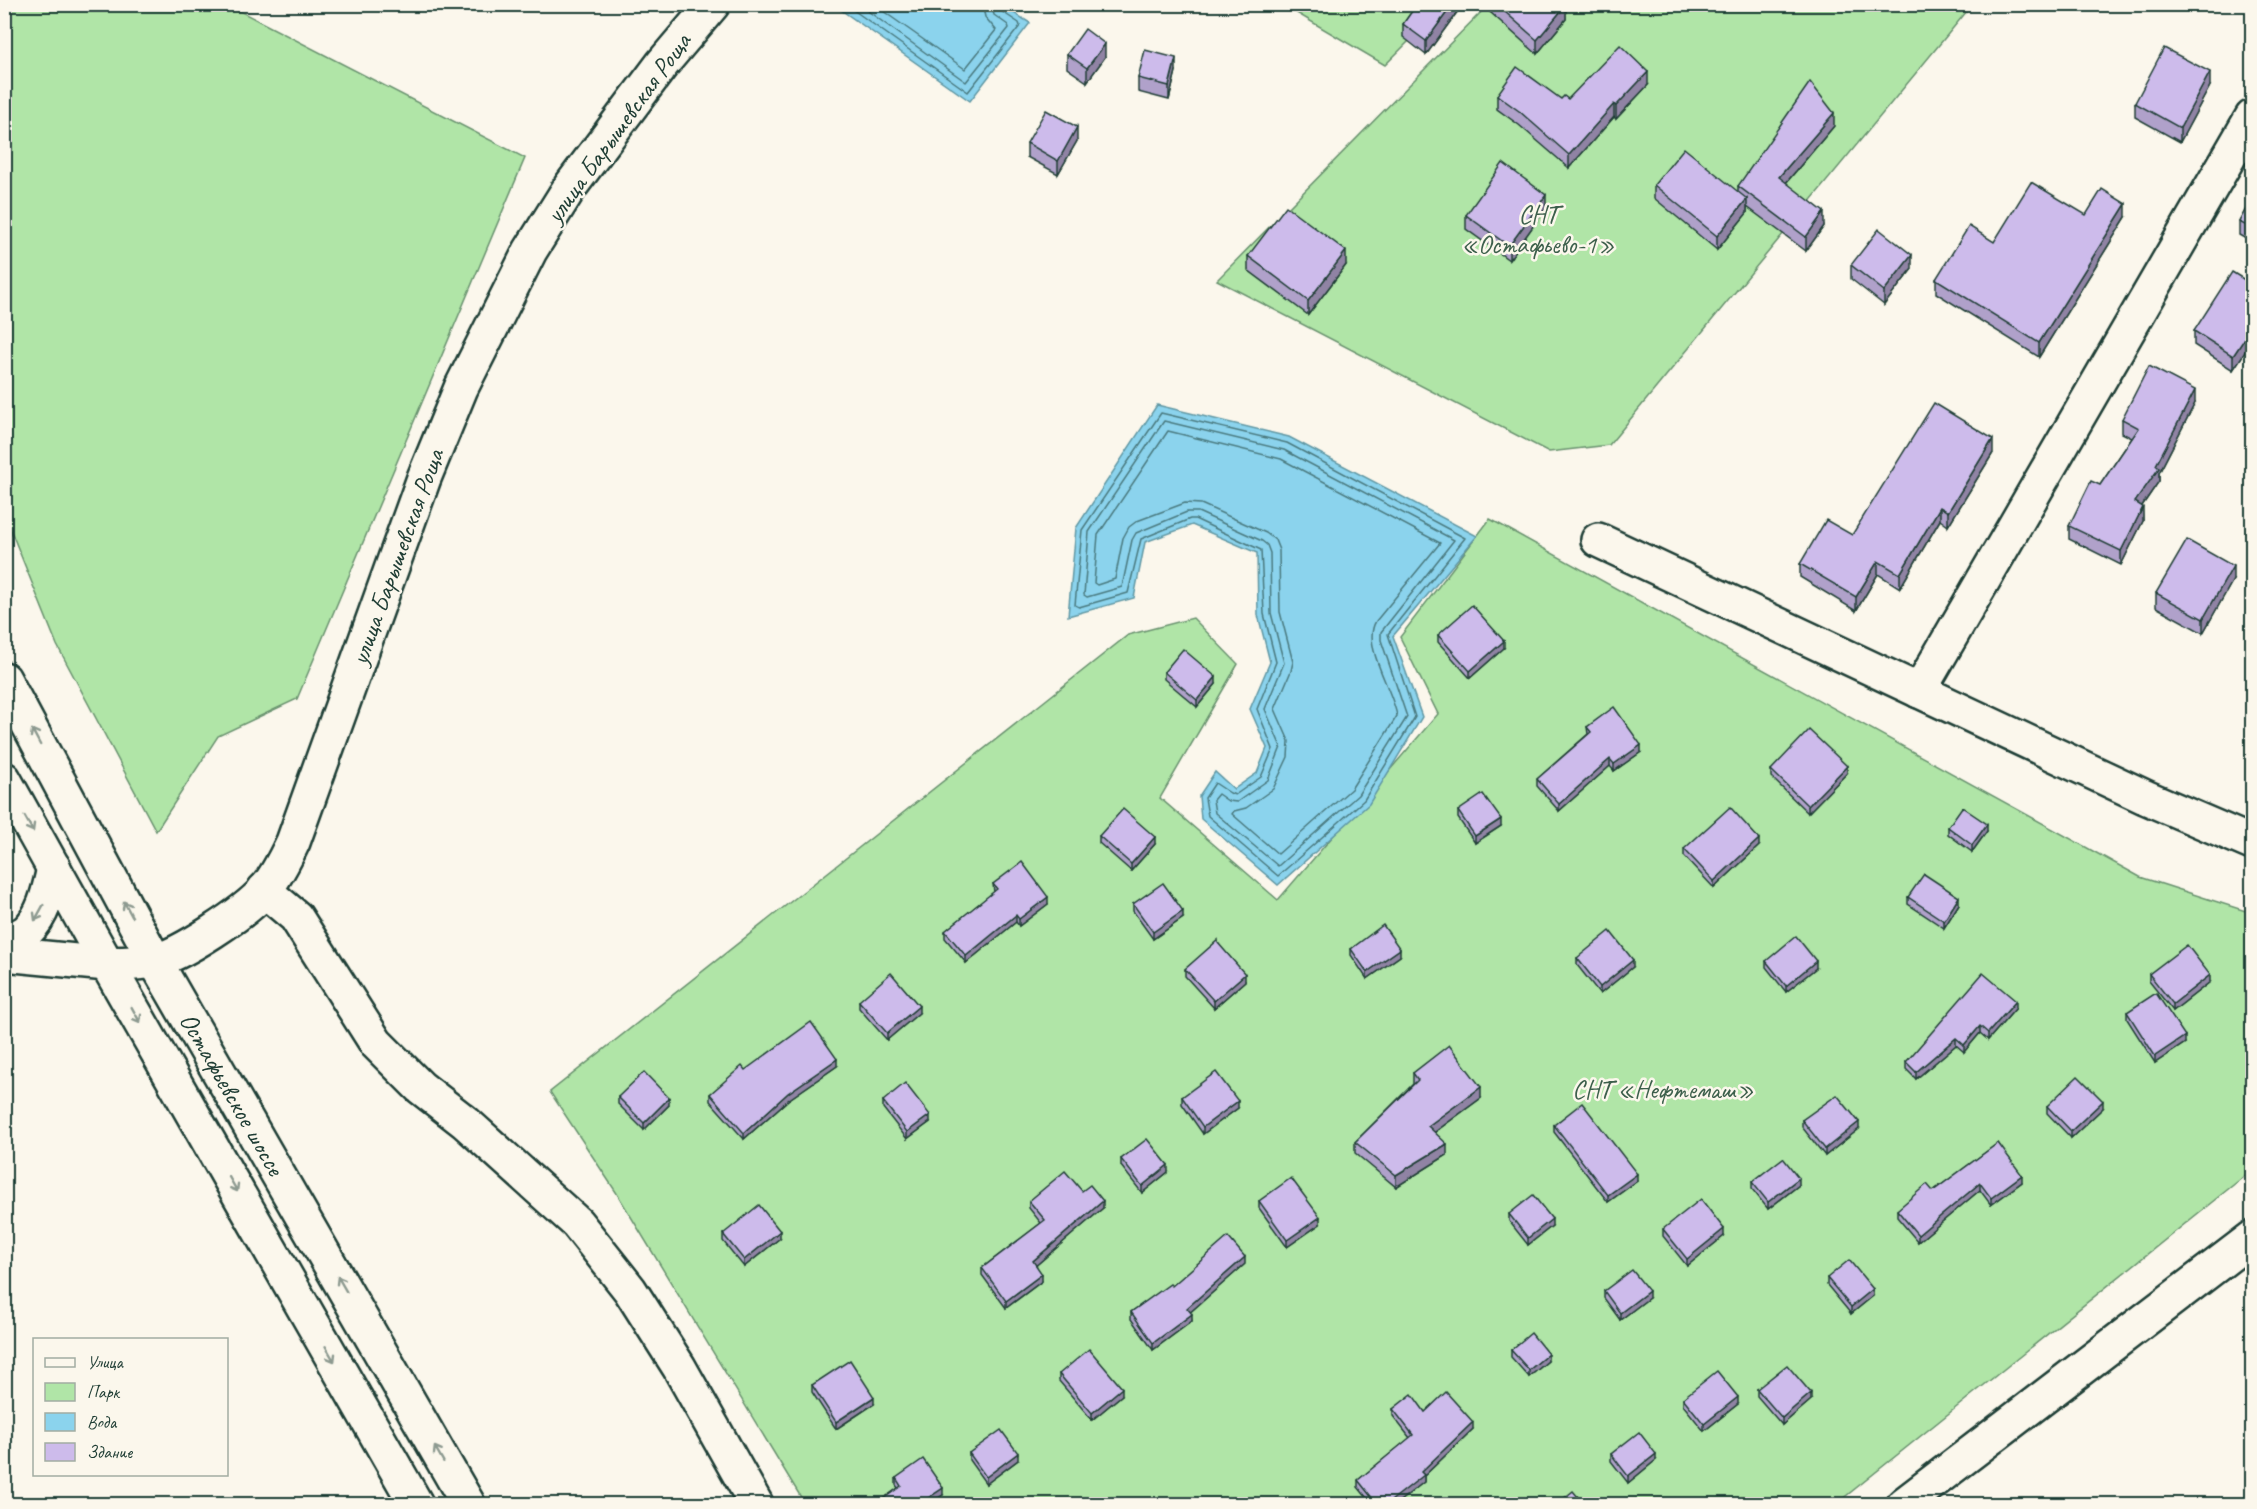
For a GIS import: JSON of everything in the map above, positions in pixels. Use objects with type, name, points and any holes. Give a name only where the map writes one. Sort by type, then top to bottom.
[{"type":"street","name":"улица Барышевская Роща","points":[[4,954],[107,964],[155,961],[192,944],[247,909],[264,890],[280,868],[293,842],[424,478],[457,398],[530,251],[605,137],[713,4]]},
{"type":"street","points":[[1919,691],[2253,117]]},
{"type":"street","points":[[1598,540],[2145,797],[2253,843]]},
{"type":"street","name":"Остафьевское шоссе","points":[[4,679],[155,961],[468,1504]]},
{"type":"street","name":"Остафьевское шоссе","points":[[4,779],[107,964],[416,1504]]},
{"type":"street","points":[[4,942],[25,933],[36,920],[46,901],[54,868]]},
{"type":"street","points":[[264,890],[296,916],[376,1043],[420,1087],[465,1122],[577,1223],[636,1300],[679,1367],[756,1504]]},
{"type":"street","points":[[1904,1504],[2253,1238]]},
{"type":"green space","points":[[4,5],[228,5],[525,158],[297,699],[218,736],[156,831],[57,645],[5,516]]},
{"type":"green space","points":[[1283,5],[1445,5],[1385,65]]},
{"type":"green space","name":"СНТ «Остафьево-1»","points":[[1488,5],[1972,5],[1609,445],[1549,452],[1217,280]]},
{"type":"green space","name":"СНТ «Нефтемаш»","points":[[1490,519],[2140,877],[2252,913],[2252,1170],[1836,1504],[805,1504],[616,1192],[550,1092],[1128,635],[1193,618],[1238,664],[1160,798],[1278,900],[1438,714],[1400,637]]},
{"type":"water","points":[[834,5],[1001,5],[1030,23],[970,101]]},
{"type":"water","points":[[1157,405],[1289,437],[1477,536],[1393,636],[1422,717],[1369,804],[1278,885],[1201,819],[1199,796],[1215,772],[1234,789],[1257,773],[1267,748],[1250,709],[1270,662],[1258,615],[1257,553],[1192,525],[1145,542],[1134,598],[1068,616],[1076,528]]},
{"type":"building","points":[[1417,4],[1453,4],[1426,41],[1403,24]]},
{"type":"building","points":[[1496,4],[1565,4],[1566,5],[1537,40]]},
{"type":"building","points":[[1085,29],[1105,44],[1087,68],[1067,54]]},
{"type":"building","points":[[1620,45],[1648,72],[1616,106],[1614,104],[1569,155],[1497,95],[1517,67],[1561,99],[1564,96],[1568,99]]},
{"type":"building","points":[[2164,48],[2210,72],[2180,128],[2135,103]]},
{"type":"building","points":[[1145,50],[1176,58],[1169,86],[1138,78]]},
{"type":"building","points":[[1810,82],[1834,113],[1779,177],[1824,212],[1806,237],[1738,186]]},
{"type":"building","points":[[1046,110],[1077,127],[1058,161],[1027,143]]},
{"type":"building","points":[[1684,148],[1747,199],[1717,236],[1654,185]]},
{"type":"building","points":[[1503,163],[1546,195],[1509,246],[1466,215]]},
{"type":"building","points":[[2031,182],[2086,215],[2102,189],[2126,204],[2039,343],[1936,279],[1969,226],[1994,242]]},
{"type":"building","points":[[2253,196],[2253,229],[2239,222]]},
{"type":"building","points":[[1286,206],[1346,251],[1308,301],[1248,256]]},
{"type":"building","points":[[1879,229],[1912,255],[1884,291],[1851,265]]},
{"type":"building","points":[[2232,272],[2253,285],[2253,326],[2233,356],[2194,331]]},
{"type":"building","points":[[2149,366],[2195,390],[2156,465],[2159,468],[2135,502],[2143,507],[2121,551],[2069,526],[2091,481],[2100,485],[2139,428],[2122,419]]},
{"type":"building","points":[[1934,403],[1993,439],[1948,512],[1940,507],[1900,574],[1878,561],[1856,597],[1800,564],[1826,520],[1852,535]]},
{"type":"building","points":[[2187,540],[2233,566],[2203,619],[2156,593]]},
{"type":"building","points":[[1472,605],[1504,641],[1470,671],[1438,635]]},
{"type":"building","points":[[1183,649],[1216,677],[1197,700],[1164,672]]},
{"type":"building","points":[[1614,707],[1641,745],[1614,764],[1610,759],[1559,804],[1537,779],[1591,732],[1587,727]]},
{"type":"building","points":[[1809,730],[1847,766],[1808,806],[1771,770]]},
{"type":"building","points":[[1483,794],[1501,819],[1475,836],[1458,811]]},
{"type":"building","points":[[1730,807],[1759,839],[1714,881],[1684,849]]},
{"type":"building","points":[[1962,807],[1987,824],[1972,845],[1948,827]]},
{"type":"building","points":[[1123,809],[1155,837],[1131,864],[1099,836]]},
{"type":"building","points":[[1022,862],[1048,897],[1019,919],[1016,915],[966,956],[945,931],[997,889],[993,884]]},
{"type":"building","points":[[1924,874],[1959,897],[1944,921],[1908,897]]},
{"type":"building","points":[[1163,883],[1183,911],[1153,932],[1133,904]]},
{"type":"building","points":[[1383,925],[1400,949],[1367,972],[1351,949]]},
{"type":"building","points":[[1610,931],[1633,960],[1600,987],[1577,958]]},
{"type":"building","points":[[1796,936],[1816,961],[1786,986],[1766,961]]},
{"type":"building","points":[[1218,940],[1218,943],[1245,974],[1214,1001],[1185,969]]},
{"type":"building","points":[[2187,945],[2210,975],[2173,1004],[2149,974]]},
{"type":"building","points":[[891,973],[919,1006],[887,1033],[859,1001]]},
{"type":"building","points":[[1983,973],[2016,1001],[1988,1033],[1980,1026],[1964,1045],[1956,1038],[1916,1072],[1906,1062]]},
{"type":"building","points":[[2156,993],[2185,1036],[2155,1056],[2127,1012]]},
{"type":"building","points":[[811,1022],[837,1059],[788,1093],[744,1133],[710,1094],[742,1066],[745,1070]]},
{"type":"building","points":[[1449,1045],[1481,1087],[1428,1126],[1447,1144],[1396,1175],[1355,1142],[1418,1080],[1413,1073]]},
{"type":"building","points":[[644,1072],[669,1098],[644,1123],[618,1097]]},
{"type":"building","points":[[1216,1072],[1238,1101],[1203,1127],[1182,1097]]},
{"type":"building","points":[[2078,1076],[2103,1101],[2071,1131],[2047,1106]]},
{"type":"building","points":[[905,1083],[930,1115],[907,1132],[883,1101]]},
{"type":"building","points":[[1837,1095],[1859,1122],[1825,1149],[1802,1120]]},
{"type":"building","points":[[1582,1103],[1637,1174],[1608,1195],[1554,1125]]},
{"type":"building","points":[[1147,1139],[1168,1165],[1142,1186],[1121,1159]]},
{"type":"building","points":[[1998,1143],[2022,1175],[1991,1198],[1980,1183],[1918,1235],[1897,1210],[1927,1184],[1933,1191]]},
{"type":"building","points":[[1783,1158],[1799,1178],[1768,1202],[1752,1182]]},
{"type":"building","points":[[1065,1171],[1082,1191],[1090,1185],[1103,1201],[1033,1261],[1042,1274],[1006,1301],[982,1268],[1045,1220],[1029,1201]]},
{"type":"building","points":[[1291,1178],[1320,1217],[1287,1240],[1259,1201]]},
{"type":"building","points":[[1533,1195],[1552,1219],[1528,1238],[1509,1214]]},
{"type":"building","points":[[1701,1199],[1724,1229],[1687,1259],[1663,1229]]},
{"type":"building","points":[[759,1205],[780,1231],[744,1260],[723,1234]]},
{"type":"building","points":[[1228,1237],[1245,1257],[1187,1308],[1192,1314],[1153,1343],[1131,1312],[1170,1284],[1172,1286]]},
{"type":"building","points":[[1849,1260],[1873,1289],[1851,1307],[1827,1278]]},
{"type":"building","points":[[1632,1270],[1649,1291],[1620,1313],[1604,1291]]},
{"type":"building","points":[[1531,1333],[1548,1354],[1529,1370],[1511,1350]]},
{"type":"building","points":[[1089,1349],[1122,1388],[1092,1413],[1059,1374]]},
{"type":"building","points":[[850,1360],[874,1397],[836,1422],[812,1385]]},
{"type":"building","points":[[1787,1365],[1811,1393],[1782,1418],[1757,1389]]},
{"type":"building","points":[[1717,1371],[1738,1397],[1704,1424],[1683,1398]]},
{"type":"building","points":[[1446,1392],[1473,1422],[1421,1472],[1424,1475],[1387,1504],[1377,1504],[1358,1480],[1413,1435],[1393,1409],[1412,1394],[1425,1412]]},
{"type":"building","points":[[1001,1430],[1018,1453],[986,1477],[969,1453]]},
{"type":"building","points":[[1639,1432],[1656,1454],[1628,1476],[1611,1454]]},
{"type":"building","points":[[923,1459],[943,1488],[919,1504],[876,1504],[901,1486],[896,1478]]},
{"type":"building","points":[[1573,1491],[1584,1504],[1557,1504]]}]
